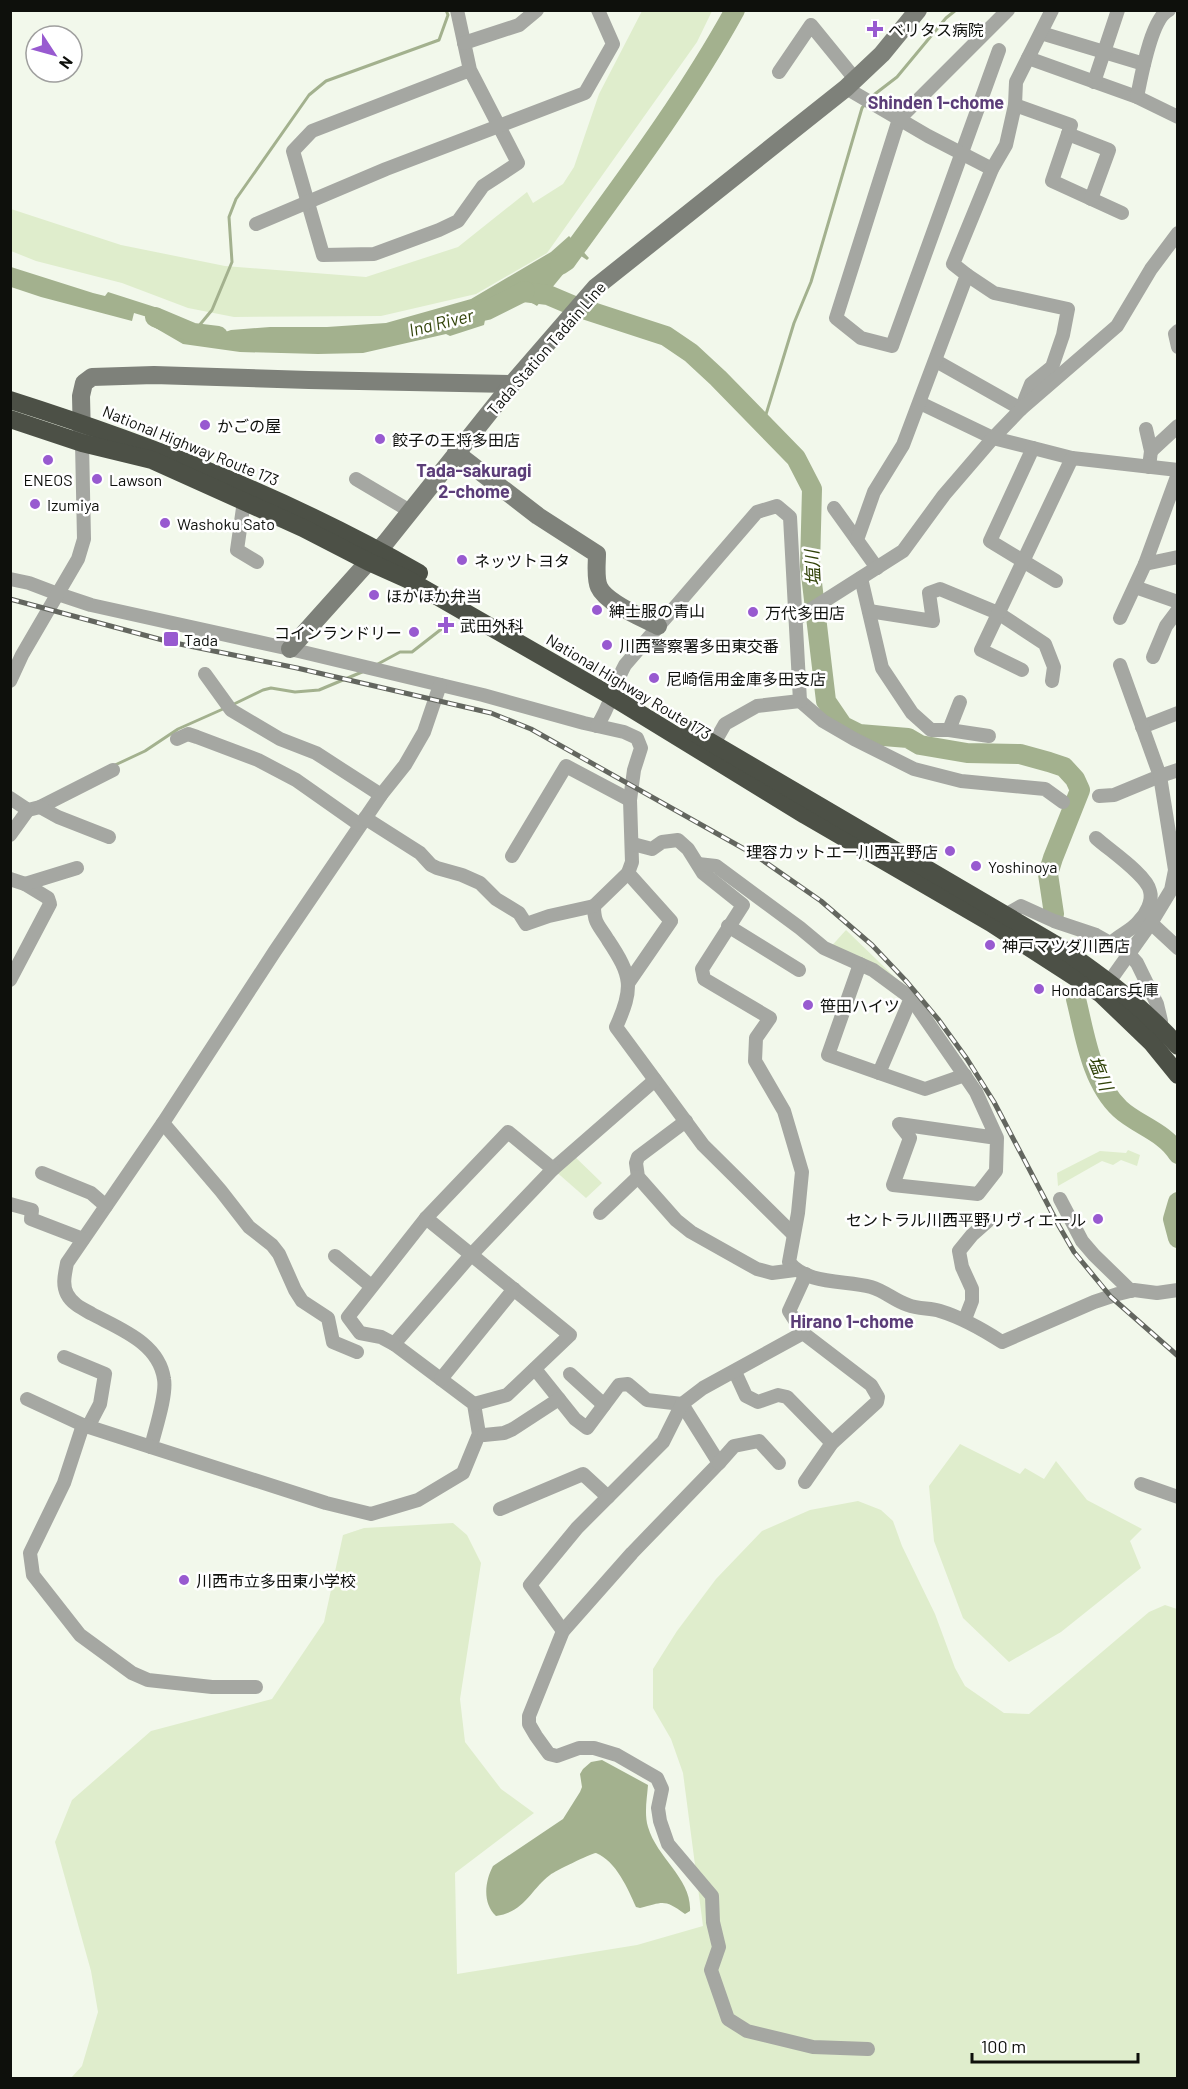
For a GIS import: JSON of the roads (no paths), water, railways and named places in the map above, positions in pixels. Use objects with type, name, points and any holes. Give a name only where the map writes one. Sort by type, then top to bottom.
[{"type":"highway","name":"National Highway Route 173","points":[[10,400],[166,453],[249,486],[613,692],[998,919],[1058,946],[1105,987],[1159,1025],[1178,1046]]},
{"type":"highway","name":"National Highway Route 173","points":[[10,419],[82,442],[152,460],[303,528],[374,556]]},
{"type":"highway","name":"National Highway Route 173","points":[[1105,987],[1178,1075]]},
{"type":"main road","name":"Tada Station Tadain Line","points":[[290,649],[374,556],[512,384],[596,287],[850,84],[882,54],[918,10]]},
{"type":"main road","points":[[82,442],[81,396],[84,383],[92,377],[154,375],[512,384]]},
{"type":"main road","points":[[456,453],[538,516],[597,554],[598,586],[603,593],[611,600],[658,626]]},
{"type":"street","points":[[457,10],[470,70],[518,163],[483,186],[458,221],[439,230],[374,254],[323,255],[293,151],[312,131],[470,70]]},
{"type":"street","points":[[464,44],[519,25],[537,10]]},
{"type":"street","points":[[256,224],[585,93],[613,44],[598,10]]},
{"type":"street","points":[[999,50],[892,346],[861,338],[836,318],[899,119],[1008,10]]},
{"type":"street","points":[[1021,409],[1031,384],[1052,367],[1063,335],[1068,309],[994,293],[952,264],[992,169],[1006,145],[1015,105],[1016,82],[1052,10]]},
{"type":"street","points":[[1094,81],[1118,10]]},
{"type":"street","points":[[1137,97],[1144,64],[1158,21],[1165,12],[1170,10],[1178,12]]},
{"type":"street","points":[[779,72],[811,25],[850,84],[899,119],[992,169]]},
{"type":"street","points":[[1041,33],[1144,64]]},
{"type":"street","points":[[1028,58],[1137,97],[1178,117]]},
{"type":"street","points":[[1015,105],[1071,125],[1052,181],[1122,213]]},
{"type":"street","points":[[1068,134],[1109,150],[1091,199]]},
{"type":"street","points":[[796,619],[903,551],[944,495],[993,438],[1021,409],[1117,326],[1151,269],[1178,233]]},
{"type":"street","points":[[857,540],[874,492],[903,445],[968,275]]},
{"type":"street","points":[[1178,331],[1175,334],[1178,347]]},
{"type":"street","points":[[936,361],[1021,409]]},
{"type":"street","points":[[920,403],[993,438],[1072,458],[1178,472],[1135,587],[1120,618]]},
{"type":"street","points":[[1151,451],[1178,426]]},
{"type":"street","points":[[1146,429],[1151,451],[1149,467]]},
{"type":"street","points":[[10,681],[22,655],[78,559],[84,539],[82,442]]},
{"type":"street","points":[[1033,448],[990,541],[1056,581]]},
{"type":"street","points":[[1022,670],[981,651],[1072,458]]},
{"type":"street","points":[[356,479],[410,511]]},
{"type":"street","points":[[244,501],[237,550],[257,562]]},
{"type":"street","points":[[597,726],[606,713],[625,665],[757,512],[777,506],[790,518],[800,701],[823,721],[914,769],[961,781],[1045,789],[1064,802]]},
{"type":"street","points":[[834,508],[877,568]]},
{"type":"street","points":[[1144,564],[1178,557]]},
{"type":"street","points":[[861,578],[882,668],[912,713],[931,730],[949,730],[989,736]]},
{"type":"street","points":[[10,579],[29,583],[91,605],[290,649],[624,732],[637,738],[641,748],[634,770],[630,800],[632,862],[628,873],[594,906],[549,916],[526,924],[519,913],[496,899],[480,883],[430,865],[420,853],[258,759],[197,737],[188,735],[177,739]]},
{"type":"street","points":[[1135,587],[1178,602]]},
{"type":"street","points":[[869,611],[933,621],[929,593],[940,589],[998,613],[1045,644],[1054,667],[1052,681]]},
{"type":"street","points":[[1153,657],[1166,626],[1178,610]]},
{"type":"street","points":[[1105,987],[1151,923],[1171,890],[1175,870],[1160,776],[1120,665]]},
{"type":"street","points":[[206,682],[231,710],[280,739],[316,753],[381,795]]},
{"type":"street","points":[[151,1447],[162,1403],[165,1379],[155,1356],[142,1341],[77,1306],[68,1296],[63,1282],[67,1263],[163,1124],[275,951],[381,795],[405,765],[424,732],[440,685]]},
{"type":"street","points":[[710,749],[725,724],[757,706],[800,701]]},
{"type":"street","points":[[949,730],[960,702]]},
{"type":"street","points":[[1142,727],[1178,713]]},
{"type":"street","points":[[512,856],[566,766],[630,800]]},
{"type":"street","points":[[10,835],[34,809],[113,770]]},
{"type":"street","points":[[1100,796],[1114,795],[1178,770]]},
{"type":"street","points":[[10,798],[109,837]]},
{"type":"street","points":[[1096,838],[1146,881],[1151,892],[1149,906],[1142,919],[1131,930],[1121,933],[1110,944]]},
{"type":"street","points":[[633,844],[652,849],[662,842],[678,840],[688,849],[703,873],[743,905],[702,969],[704,979],[770,1018],[756,1038],[755,1061],[784,1111],[802,1172],[798,1213],[789,1262],[800,1272],[818,1279],[871,1287],[907,1305],[965,1319],[1002,1342],[1094,1302],[1134,1290],[1157,1293],[1178,1290]]},
{"type":"street","points":[[698,864],[716,866],[824,948],[873,970],[910,998],[976,1092],[997,1138],[996,1171],[978,1194],[893,1185],[910,1138],[899,1124],[997,1138]]},
{"type":"street","points":[[25,884],[77,868]]},
{"type":"street","points":[[628,873],[671,921],[629,982]]},
{"type":"street","points":[[10,879],[25,884],[48,898],[50,904],[10,980]]},
{"type":"street","points":[[594,906],[594,920],[610,942],[629,982],[627,999],[616,1028],[703,1145],[793,1234]]},
{"type":"street","points":[[998,919],[1021,906],[1054,921],[1095,935],[1128,953],[1137,963],[1157,1004],[1161,1022],[1152,1043]]},
{"type":"street","points":[[1151,923],[1178,948]]},
{"type":"street","points":[[728,926],[798,970]]},
{"type":"street","points":[[860,964],[828,1055],[925,1089],[965,1075]]},
{"type":"street","points":[[879,1073],[910,998]]},
{"type":"street","points":[[394,1344],[471,1255],[553,1169],[655,1080]]},
{"type":"street","points":[[686,1121],[638,1157],[636,1163],[638,1177],[675,1220],[691,1232],[757,1269],[772,1273],[800,1272]]},
{"type":"street","points":[[163,1124],[249,1227],[272,1245],[279,1254],[302,1301],[328,1318],[333,1342],[357,1352]]},
{"type":"street","points":[[27,1399],[86,1426],[326,1503],[371,1514],[418,1500],[463,1473],[479,1434],[474,1404],[394,1344],[381,1336],[360,1333],[348,1317],[426,1218],[508,1132],[553,1169]]},
{"type":"street","points":[[42,1173],[91,1193],[106,1206]]},
{"type":"street","points":[[600,1213],[638,1177]]},
{"type":"street","points":[[1060,1199],[1082,1240],[1131,1291]]},
{"type":"street","points":[[10,1204],[32,1210],[31,1220],[83,1239]]},
{"type":"street","points":[[426,1218],[570,1335],[507,1395],[474,1404]]},
{"type":"street","points":[[965,1319],[972,1302],[972,1289],[962,1268],[959,1251],[989,1220]]},
{"type":"street","points":[[335,1256],[371,1286]]},
{"type":"street","points":[[800,1272],[789,1311],[803,1333],[871,1385],[878,1397],[877,1402],[832,1443],[805,1482]]},
{"type":"street","points":[[441,1379],[514,1289]]},
{"type":"street","points":[[563,1631],[530,1585],[577,1528],[663,1442],[682,1404],[703,1388],[803,1333]]},
{"type":"street","points":[[64,1357],[105,1374],[100,1404],[86,1426],[64,1483],[30,1553],[33,1575],[80,1635],[132,1673],[148,1680],[212,1688],[256,1687]]},
{"type":"street","points":[[535,1369],[575,1419],[587,1428],[619,1385],[628,1384],[647,1400],[682,1404]]},
{"type":"street","points":[[735,1372],[746,1396],[758,1402],[778,1395],[787,1397],[832,1443]]},
{"type":"street","points":[[570,1374],[604,1405]]},
{"type":"street","points":[[484,1435],[504,1433],[513,1429],[559,1399]]},
{"type":"street","points":[[682,1404],[719,1463]]},
{"type":"street","points":[[779,1463],[759,1440],[735,1446],[632,1553],[563,1631],[529,1716],[529,1724],[549,1754],[557,1756],[579,1748],[594,1748],[617,1755],[657,1778],[662,1789],[658,1808],[660,1821],[668,1844],[712,1896],[713,1922],[719,1947],[711,1970],[729,2019],[747,2031],[813,2047],[868,2049]]},
{"type":"street","points":[[500,1509],[583,1474],[608,1497]]},
{"type":"street","points":[[1141,1484],[1178,1497]]},
{"type":"water","points":[[569,236],[589,258],[587,260],[581,256],[571,268],[569,267],[537,306],[524,300],[503,303],[500,300],[494,304],[494,310],[487,314],[488,319],[485,320],[484,325],[450,336],[446,334],[363,353],[240,352],[183,344],[152,326],[154,319],[134,313],[132,321],[11,287],[11,267],[93,293],[105,296],[108,292],[161,309],[183,333],[222,333],[231,330],[270,327],[327,327],[386,323],[471,299],[551,252]]},
{"type":"water","points":[[602,1760],[648,1785],[646,1811],[648,1827],[652,1838],[686,1889],[690,1911],[685,1914],[664,1903],[636,1907],[625,1884],[610,1862],[596,1853],[553,1873],[521,1905],[506,1914],[496,1916],[488,1905],[486,1892],[493,1866],[563,1819],[582,1787],[580,1774],[583,1769],[591,1762]]},
{"type":"waterway","points":[[193,333],[212,310],[232,262],[229,217],[236,199],[309,95],[326,81],[439,40],[448,15],[446,10]]},
{"type":"waterway","name":"Ina River","points":[[560,265],[566,261],[654,138],[696,75],[735,10]]},
{"type":"waterway","points":[[871,97],[897,77],[946,18],[956,10]]},
{"type":"waterway","points":[[763,424],[794,323],[811,282],[865,104]]},
{"type":"waterway","name":"Ina River","points":[[469,314],[487,310],[525,291]]},
{"type":"waterway","name":"塩川","points":[[524,292],[548,295],[574,306],[666,336],[691,353],[718,378],[796,458],[812,489],[810,566],[826,701],[843,726],[859,734],[908,738],[920,745],[967,753],[1020,754],[1064,767],[1075,779],[1080,790],[1048,874],[1054,914]]},
{"type":"waterway","name":"Ina River","points":[[155,317],[193,333],[218,336]]},
{"type":"waterway","points":[[376,665],[400,652],[412,652],[444,627]]},
{"type":"waterway","points":[[232,705],[263,690],[271,688],[295,692],[319,690],[362,672]]},
{"type":"waterway","points":[[115,765],[145,751],[178,729],[223,709]]},
{"type":"waterway","name":"塩川","points":[[1076,999],[1086,1043],[1096,1072],[1110,1098],[1127,1115],[1166,1140],[1178,1154]]},
{"type":"waterway","name":"塩川","points":[[1178,1202],[1173,1219],[1178,1238]]},
{"type":"railway","points":[[10,599],[170,642],[297,668],[491,713],[531,729],[755,855],[821,901],[872,945],[907,982],[938,1019],[994,1102],[1074,1252],[1111,1297],[1178,1356]]},
{"type":"place","name":"ベリタス病院","points":[[875,29]]},
{"type":"place","name":"かごの屋","points":[[205,425]]},
{"type":"place","name":"餃子の王将多田店","points":[[380,439]]},
{"type":"place","name":"ENEOS","points":[[48,460]]},
{"type":"place","name":"Lawson","points":[[97,479]]},
{"type":"place","name":"Izumiya","points":[[35,504]]},
{"type":"place","name":"Washoku Sato","points":[[165,523]]},
{"type":"place","name":"ネッツトヨタ","points":[[462,560]]},
{"type":"place","name":"ほかほか弁当","points":[[374,595]]},
{"type":"place","name":"紳士服の青山","points":[[597,610]]},
{"type":"place","name":"万代多田店","points":[[753,612]]},
{"type":"place","name":"武田外科","points":[[446,625]]},
{"type":"place","name":"コインランドリー","points":[[414,632]]},
{"type":"place","name":"Tada","points":[[171,639]]},
{"type":"place","name":"川西警察署多田東交番","points":[[607,645]]},
{"type":"place","name":"尼崎信用金庫多田支店","points":[[654,678]]},
{"type":"place","name":"理容カットエー川西平野店","points":[[950,851]]},
{"type":"place","name":"Yoshinoya","points":[[976,866]]},
{"type":"place","name":"神戸マツダ川西店","points":[[990,945]]},
{"type":"place","name":"HondaCars兵庫","points":[[1039,989]]},
{"type":"place","name":"笹田ハイツ","points":[[808,1005]]},
{"type":"place","name":"セントラル川西平野リヴィエール","points":[[1098,1219]]},
{"type":"place","name":"川西市立多田東小学校","points":[[184,1580]]},
{"type":"district","name":"Shinden 1-chome","points":[[936,102]]},
{"type":"district","name":"Tada-sakuragi 2-chome","points":[[474,480]]},
{"type":"district","name":"Hirano 1-chome","points":[[852,1321]]}]
